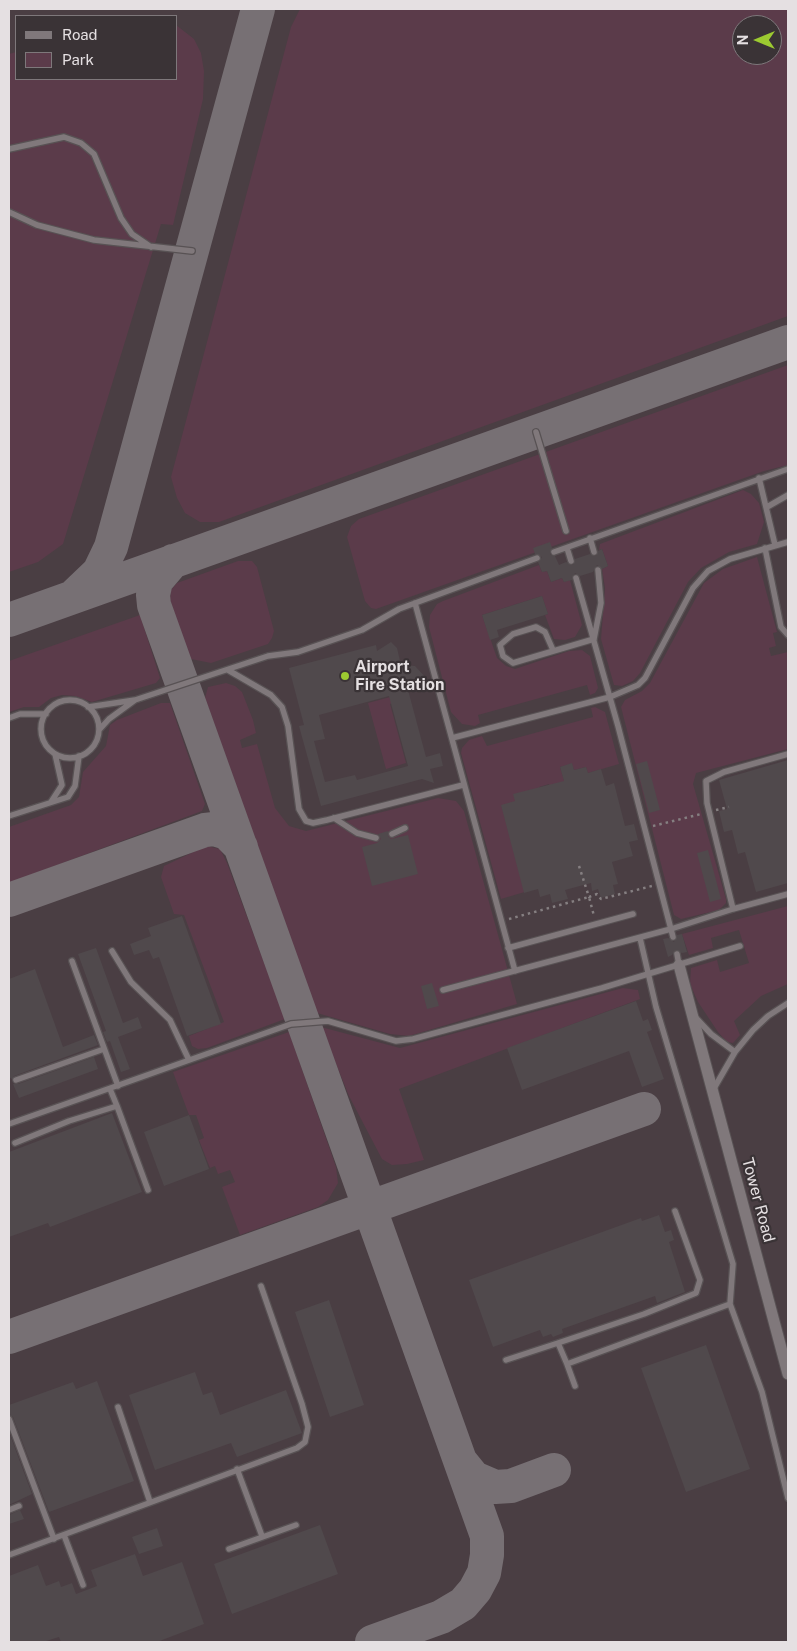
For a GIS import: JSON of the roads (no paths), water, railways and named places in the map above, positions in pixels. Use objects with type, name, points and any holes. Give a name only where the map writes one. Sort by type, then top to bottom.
[{"type":"street","name":"Tower Road","points":[[678,959],[711,1092],[788,1374]]},
{"type":"lane","points":[[9,149],[64,137],[81,143],[94,154],[121,218],[132,234],[151,247]]},
{"type":"lane","points":[[9,212],[37,225],[94,240],[192,251]]},
{"type":"lane","points":[[536,432],[566,531]]},
{"type":"lane","points":[[554,552],[788,468]]},
{"type":"lane","points":[[759,478],[775,545]]},
{"type":"lane","points":[[767,507],[788,495]]},
{"type":"lane","points":[[590,538],[594,552]]},
{"type":"lane","points":[[452,738],[628,691],[645,678],[693,588],[708,571],[730,559],[788,542]]},
{"type":"lane","points":[[567,548],[571,561]]},
{"type":"lane","points":[[765,548],[781,627],[788,635]]},
{"type":"lane","points":[[88,707],[135,700],[268,656],[298,652],[362,630],[399,609],[537,558]]},
{"type":"lane","points":[[594,639],[601,602],[598,570]]},
{"type":"lane","points":[[576,578],[610,697],[673,937]]},
{"type":"lane","points":[[415,603],[500,922],[515,971]]},
{"type":"lane","points":[[553,650],[545,632],[536,627],[513,634],[500,645],[504,656],[513,662],[594,639]]},
{"type":"lane","points":[[228,670],[272,695],[282,707],[288,726],[302,816],[306,821],[313,823],[463,785]]},
{"type":"lane","points":[[99,730],[96,717],[88,707],[77,701],[65,701],[54,705],[46,714],[43,721],[42,736],[45,743],[56,754],[64,758],[79,756],[90,751],[95,745],[99,730],[109,719],[135,700]]},
{"type":"lane","points":[[9,718],[20,714],[46,714]]},
{"type":"lane","points":[[51,802],[62,785],[56,754]]},
{"type":"lane","points":[[732,909],[709,812],[705,786],[709,778],[788,754]]},
{"type":"lane","points":[[9,816],[61,800],[72,793],[77,777],[79,756]]},
{"type":"lane","points":[[334,818],[357,833],[376,838]]},
{"type":"lane","points":[[392,834],[405,828]]},
{"type":"lane","points":[[443,990],[640,938],[732,909],[788,894]]},
{"type":"lane","points":[[508,948],[633,914]]},
{"type":"lane","points":[[640,938],[656,1007],[733,1264],[730,1304],[762,1392],[788,1498]]},
{"type":"lane","points":[[9,1124],[279,1028],[312,1022],[336,1022],[396,1041],[413,1039],[602,988],[648,974],[678,959],[740,946]]},
{"type":"lane","points":[[112,950],[131,982],[170,1020],[189,1060]]},
{"type":"lane","points":[[72,961],[118,1086]]},
{"type":"lane","points":[[711,1092],[735,1052],[768,1016],[788,1003]]},
{"type":"lane","points":[[692,1014],[711,1034],[735,1052]]},
{"type":"lane","points":[[16,1080],[104,1049]]},
{"type":"lane","points":[[110,1089],[148,1190]]},
{"type":"lane","points":[[15,1143],[117,1106]]},
{"type":"lane","points":[[506,1360],[644,1314],[696,1293],[700,1280],[675,1211]]},
{"type":"lane","points":[[9,1555],[301,1446],[308,1434],[302,1404],[261,1286]]},
{"type":"lane","points":[[566,1364],[730,1304]]},
{"type":"lane","points":[[558,1343],[575,1386]]},
{"type":"lane","points":[[118,1407],[150,1502]]},
{"type":"lane","points":[[9,1419],[54,1539]]},
{"type":"lane","points":[[237,1469],[262,1536]]},
{"type":"lane","points":[[9,1510],[19,1506]]},
{"type":"lane","points":[[229,1550],[262,1536],[296,1525]]},
{"type":"lane","points":[[64,1535],[84,1586]]},
{"type":"place","name":"Airport Fire Station","points":[[345,676]]}]
